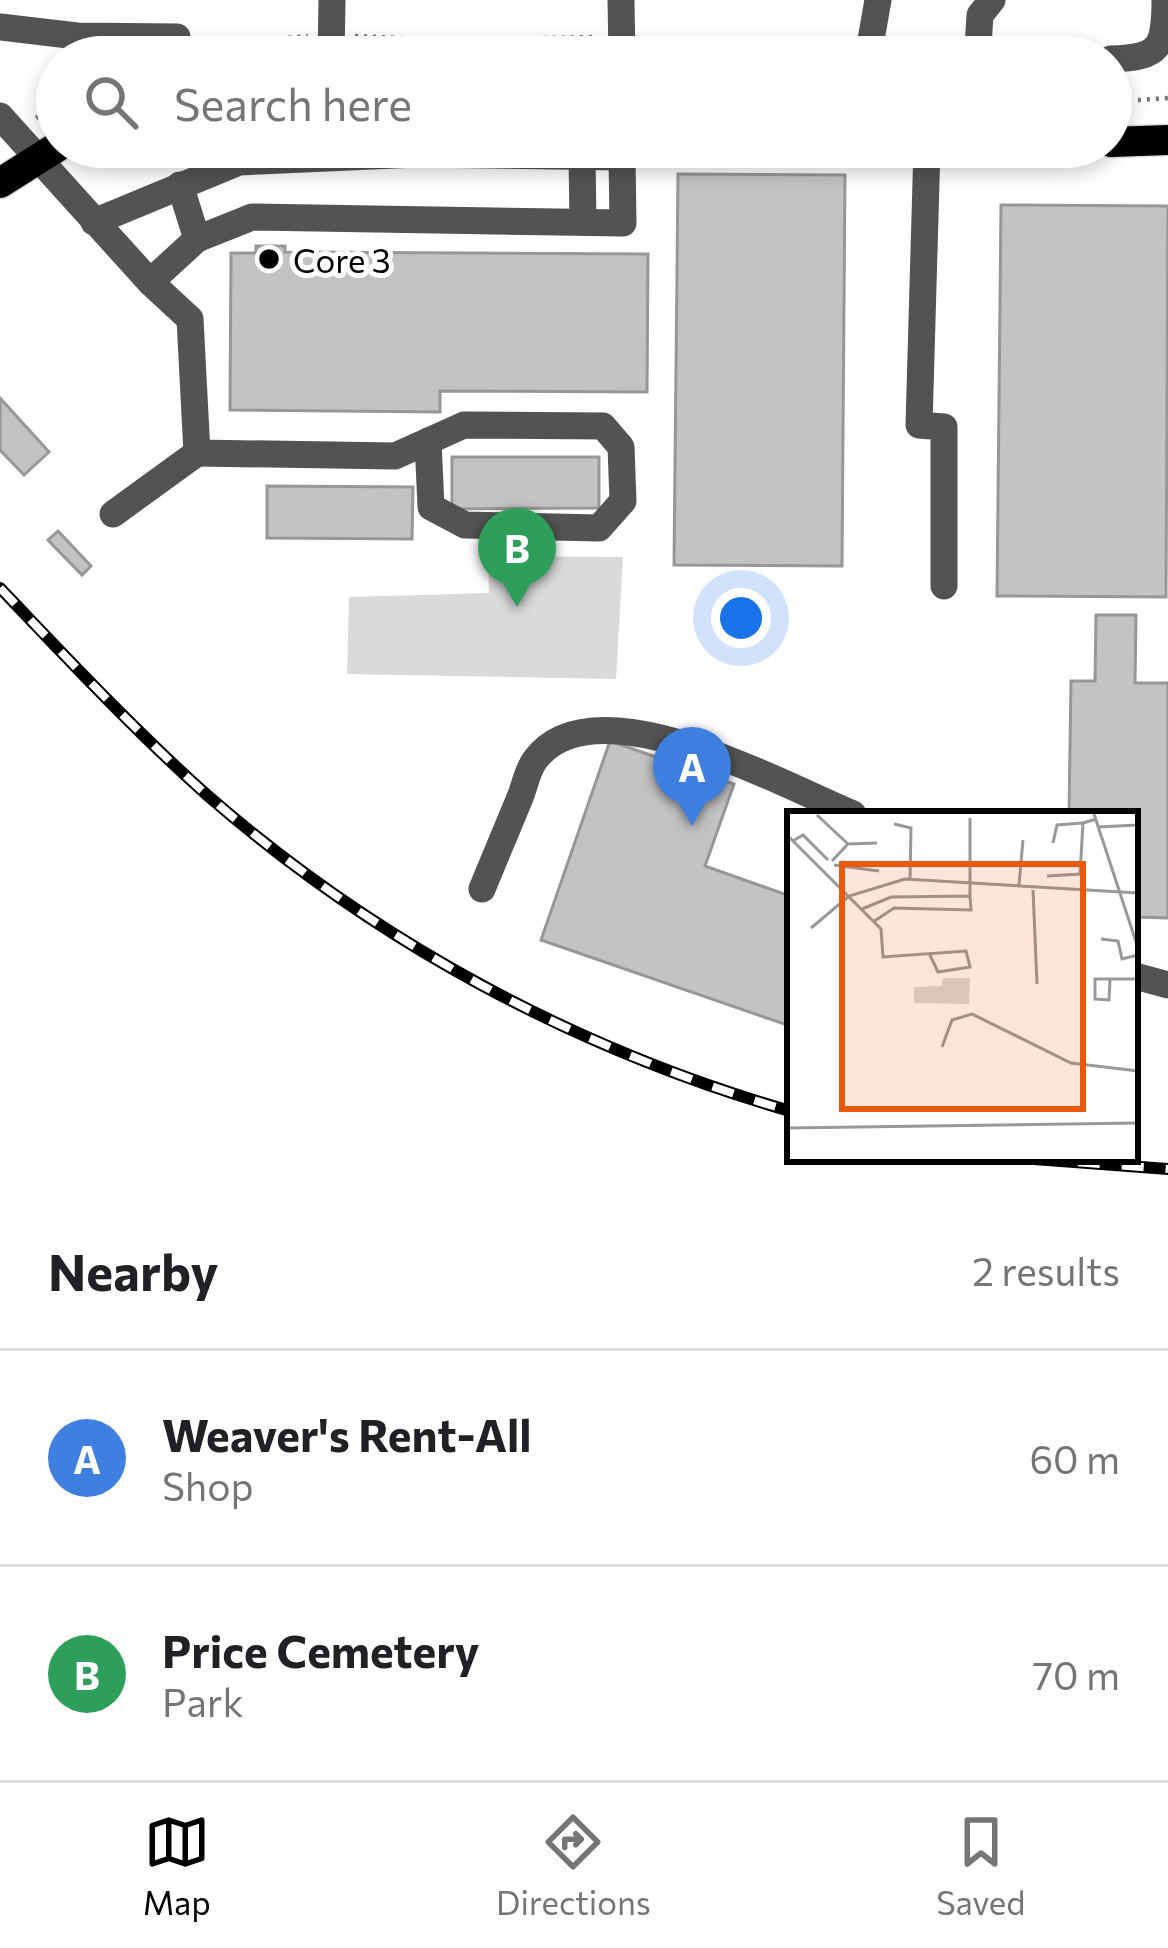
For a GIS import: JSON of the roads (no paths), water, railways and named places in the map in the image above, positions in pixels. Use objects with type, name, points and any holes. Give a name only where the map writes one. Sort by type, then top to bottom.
[{"type":"main road","points":[[1132,141],[1168,140]]},
{"type":"main road","points":[[0,183],[36,159]]},
{"type":"street","points":[[331,36],[332,0]]},
{"type":"street","points":[[621,0],[622,36]]},
{"type":"street","points":[[872,36],[878,0]]},
{"type":"street","points":[[978,36],[980,16],[992,0]]},
{"type":"street","points":[[1132,58],[1154,49],[1166,34],[1165,0]]},
{"type":"street","points":[[0,27],[77,36]]},
{"type":"street","points":[[0,116],[36,144]]},
{"type":"street","points":[[57,168],[94,222],[190,319],[197,453]]},
{"type":"street","points":[[94,222],[224,168]]},
{"type":"street","points":[[582,168],[583,222]]},
{"type":"street","points":[[150,282],[197,238],[252,218],[623,223],[622,168]]},
{"type":"street","points":[[926,168],[919,425],[944,427],[944,586]]},
{"type":"street","points":[[180,185],[197,238]]},
{"type":"street","points":[[113,514],[197,453],[395,456],[428,441],[464,425],[603,426],[621,447],[623,501],[599,527],[465,525],[431,507],[428,441]]},
{"type":"street","points":[[482,889],[535,759],[565,738],[592,730],[631,730],[667,738],[846,811]]},
{"type":"street","points":[[1138,977],[1168,986]]},
{"type":"railway","points":[[0,588],[207,795],[339,898],[481,985],[556,1023],[710,1086],[787,1110]]},
{"type":"railway","points":[[1074,1162],[1168,1169]]},
{"type":"place","name":"Core 3","points":[[269,259]]},
{"type":"place","name":"Price Cemetery","points":[[517,607]]},
{"type":"place","name":"Weaver's Rent-All","points":[[692,826]]}]
